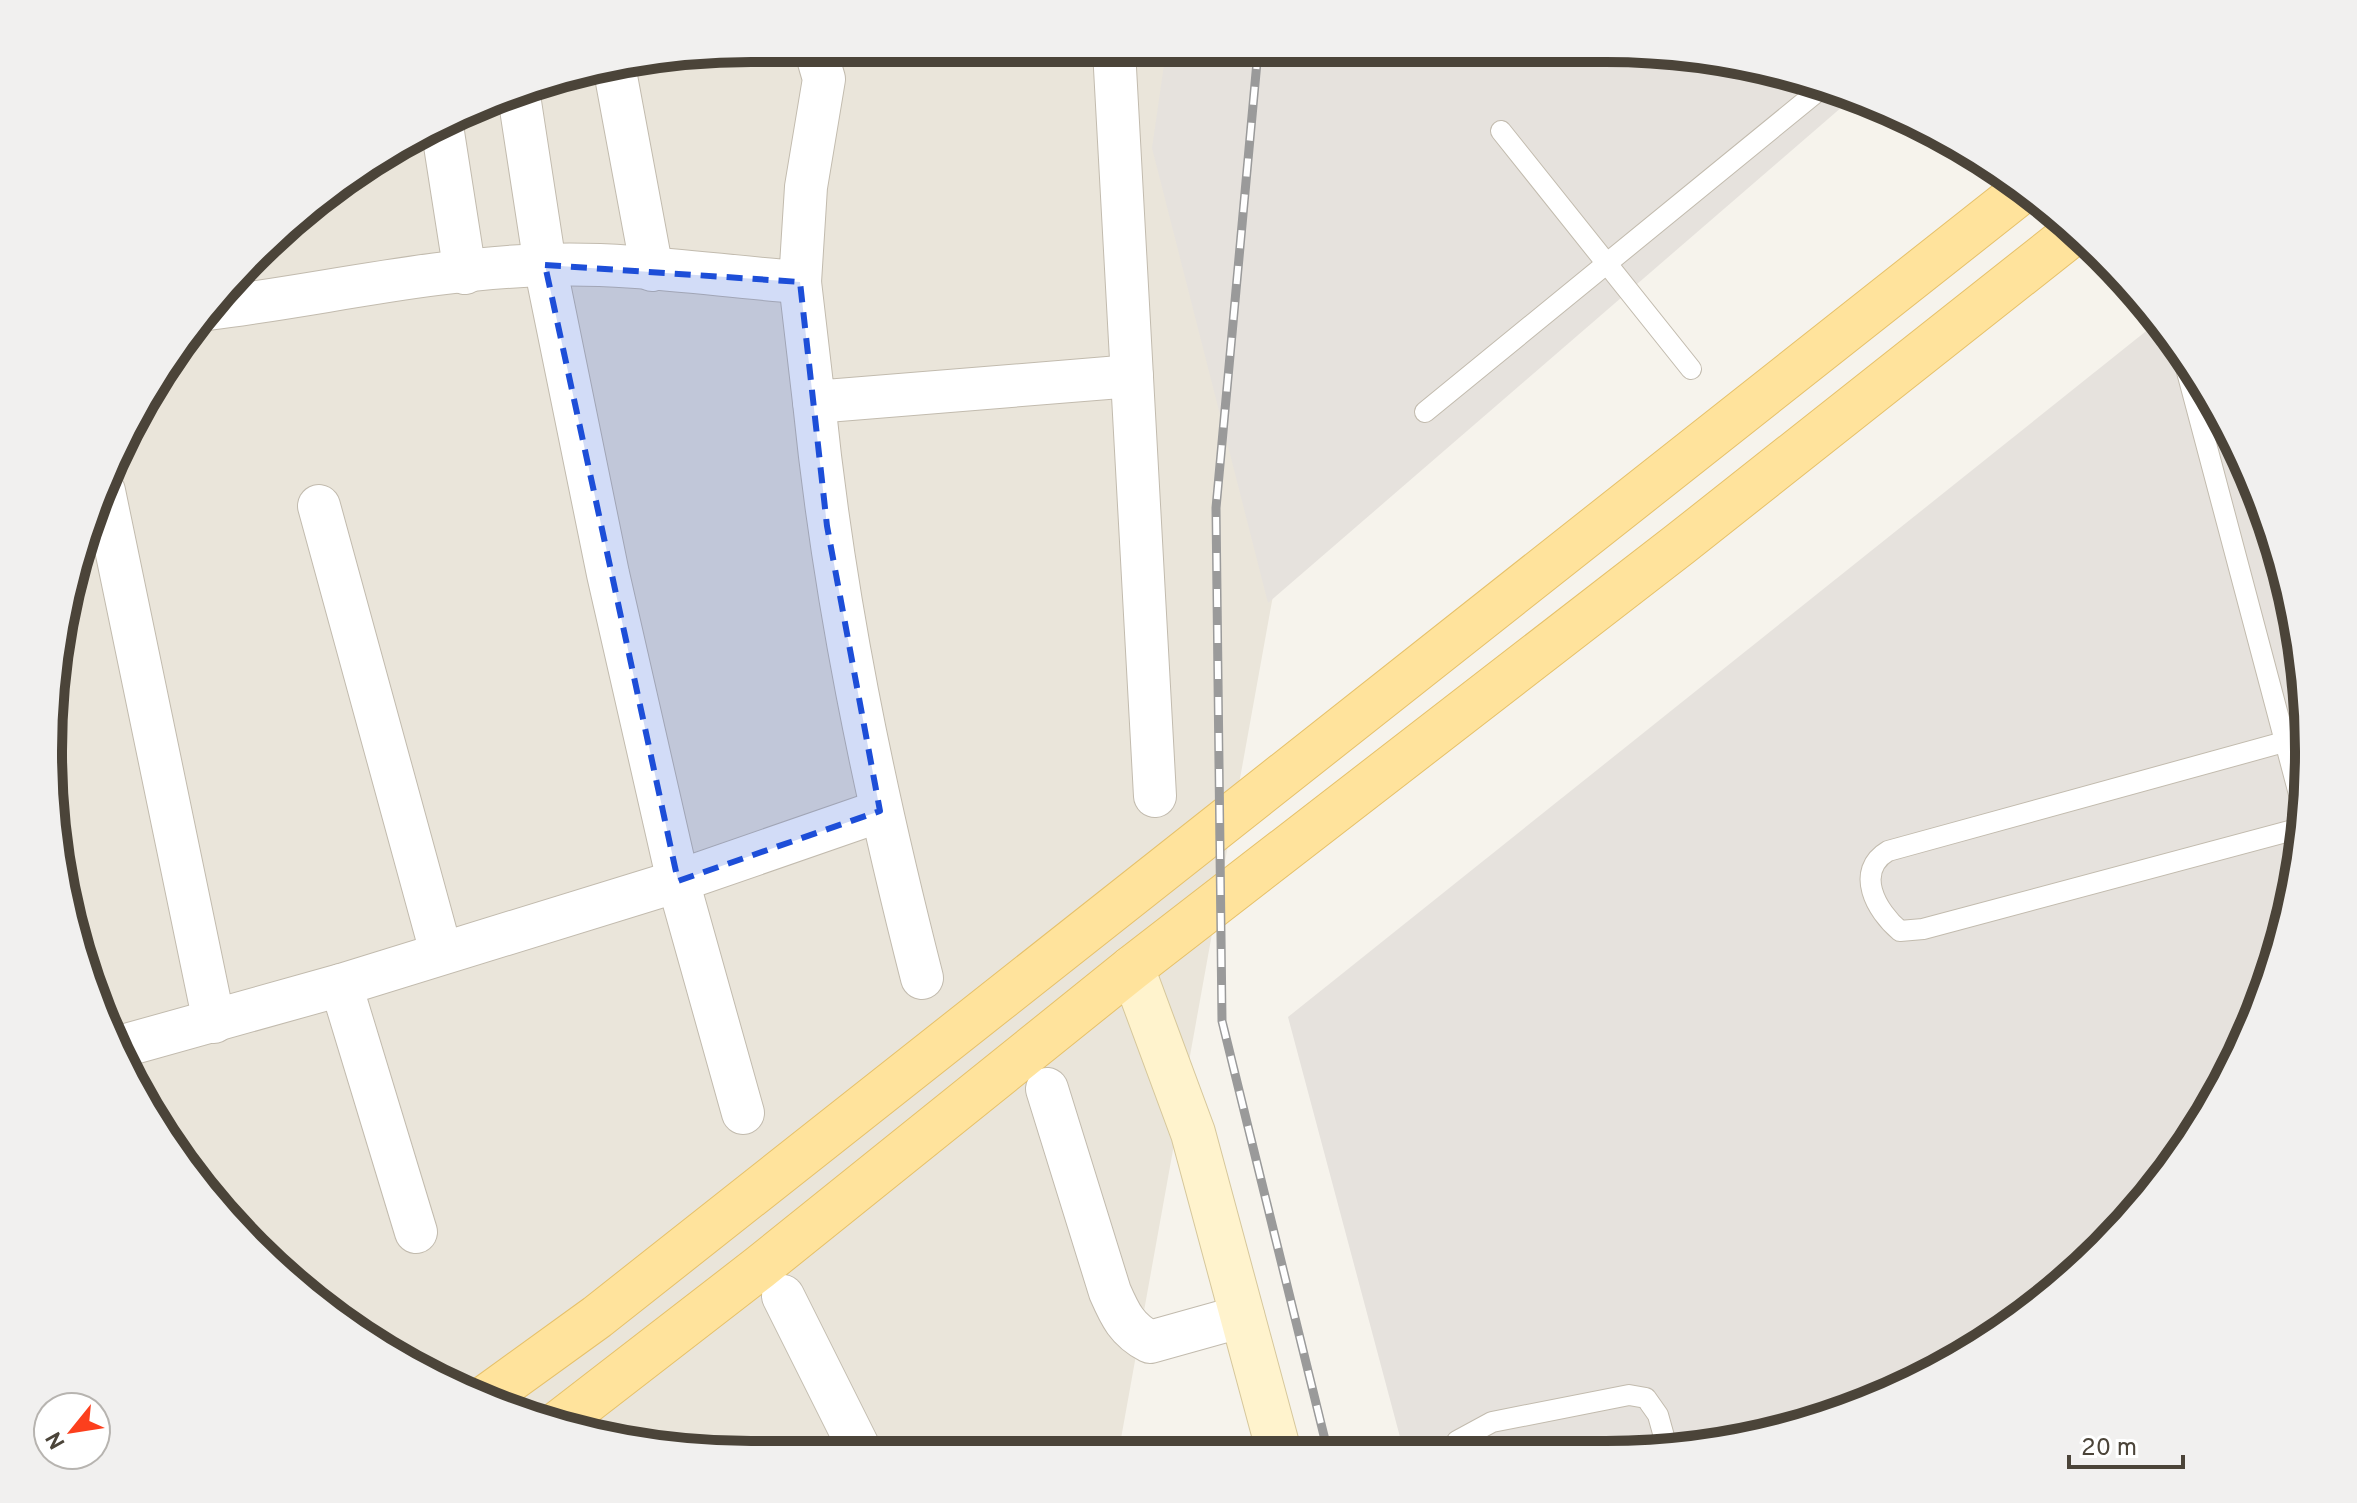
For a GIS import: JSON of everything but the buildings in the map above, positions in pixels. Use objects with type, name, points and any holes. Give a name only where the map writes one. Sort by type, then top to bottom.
[{"type":"main road","points":[[494,1391],[597,1317],[2015,197]]},
{"type":"main road","points":[[567,1416],[759,1268],[1132,968],[1655,564],[2066,239]]},
{"type":"street","points":[[819,62],[824,79],[806,187],[800,282],[845,643],[880,811],[922,978]]},
{"type":"street","points":[[1115,62],[1155,796]]},
{"type":"street","points":[[616,75],[652,270]]},
{"type":"street","points":[[520,103],[545,265],[588,481],[678,881],[743,1113]]},
{"type":"street","points":[[443,135],[465,273]]},
{"type":"street","points":[[225,307],[545,265],[800,282]]},
{"type":"street","points":[[814,402],[1132,376]]},
{"type":"street","points":[[319,506],[441,952]]},
{"type":"street","points":[[107,507],[214,1022]]},
{"type":"street","points":[[128,1045],[341,985],[678,881],[880,811]]},
{"type":"street","points":[[1132,968],[1193,1133],[1276,1441]]},
{"type":"street","points":[[341,985],[416,1232]]},
{"type":"street","points":[[1047,1089],[1110,1292],[1122,1320],[1135,1334],[1150,1342],[1243,1316]]},
{"type":"street","points":[[783,1296],[856,1441]]},
{"type":"lane","points":[[1425,412],[1814,95]]},
{"type":"lane","points":[[1501,131],[1691,369]]},
{"type":"lane","points":[[2191,388],[2294,775]]},
{"type":"lane","points":[[2290,831],[1923,929],[1900,931],[1886,919],[1874,897],[1869,871],[1875,859],[1888,851],[2295,739]]},
{"type":"lane","points":[[1457,1441],[1492,1422],[1629,1395],[1646,1398],[1658,1415],[1665,1438]]},
{"type":"highlighted area","points":[[545,265],[800,282],[827,526],[880,811],[678,881]]},
{"type":"shaded area","points":[[752,62],[1369,62],[1121,1441],[706,1440],[617,1428],[530,1404],[447,1370],[368,1325],[297,1270],[233,1206],[204,1171],[178,1135],[133,1056],[114,1015],[85,930],[75,886],[63,797],[63,706],[68,662],[85,573],[99,530],[114,488],[154,407],[178,368],[233,297],[297,233],[332,204],[407,154],[488,114],[573,85],[617,75],[706,63]]},
{"type":"shaded area","points":[[1164,62],[1651,63],[1740,75],[1784,85],[1844,105],[1268,603],[1152,148]]},
{"type":"shaded area","points":[[2150,328],[2153,332],[2179,368],[2224,447],[2243,488],[2272,573],[2282,617],[2294,706],[2294,797],[2289,841],[2272,930],[2258,973],[2243,1015],[2203,1096],[2179,1135],[2124,1206],[2060,1270],[2025,1299],[1989,1325],[1910,1370],[1869,1389],[1784,1418],[1740,1428],[1651,1440],[1401,1441],[1288,1017]]},
{"type":"railway","points":[[1257,62],[1216,508],[1222,1021],[1325,1441]]}]
